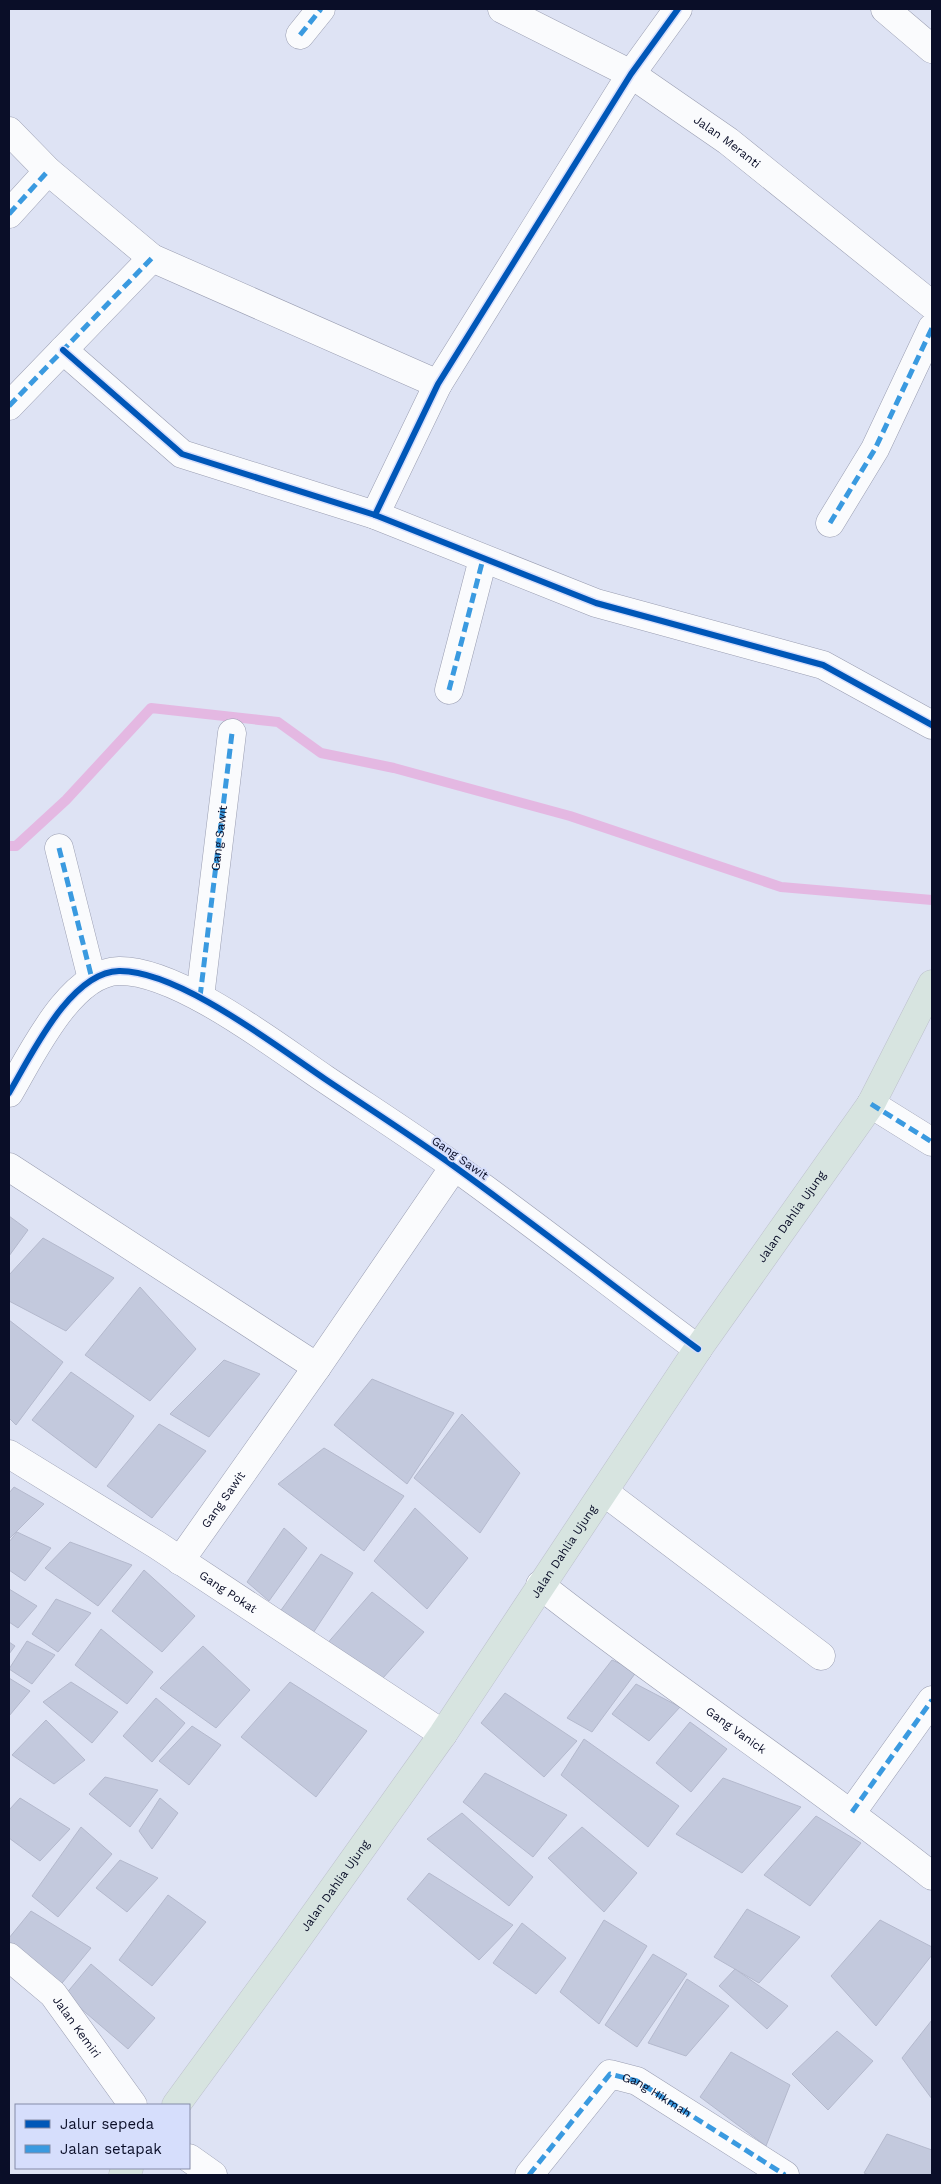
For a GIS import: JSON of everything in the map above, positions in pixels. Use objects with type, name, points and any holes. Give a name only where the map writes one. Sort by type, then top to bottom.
[{"type":"main road","name":"Jalan Dahlia Ujung","points":[[177,2104],[288,1952],[442,1734],[698,1349],[871,1104],[932,984]]},
{"type":"street","points":[[300,35],[321,9]]},
{"type":"street","name":"Jalan Meranti","points":[[502,9],[631,74],[728,141],[932,304]]},
{"type":"street","points":[[376,515],[438,384],[631,74],[678,9]]},
{"type":"street","points":[[885,9],[932,49]]},
{"type":"street","points":[[9,131],[48,172],[152,258],[438,384]]},
{"type":"street","points":[[9,214],[48,172]]},
{"type":"street","points":[[9,406],[152,258]]},
{"type":"street","points":[[830,523],[875,449],[932,328]]},
{"type":"street","points":[[63,350],[182,454],[376,515],[596,603],[823,665],[932,725]]},
{"type":"street","points":[[449,690],[483,559]]},
{"type":"street","name":"Gang Sawit","points":[[232,734],[200,997],[454,1166],[698,1349]]},
{"type":"street","points":[[59,848],[92,979]]},
{"type":"street","points":[[9,1093],[62,1009],[92,979],[118,971],[145,975],[200,997]]},
{"type":"street","points":[[871,1104],[932,1142]]},
{"type":"street","name":"Gang Sawit","points":[[180,1560],[318,1367],[454,1166]]},
{"type":"street","points":[[9,1168],[318,1367]]},
{"type":"street","name":"Gang Pokat","points":[[9,1454],[180,1560],[442,1734]]},
{"type":"street","points":[[604,1492],[821,1656]]},
{"type":"street","name":"Gang Vanick","points":[[540,1585],[592,1626],[852,1812],[932,1876]]},
{"type":"street","points":[[852,1812],[932,1700]]},
{"type":"street","name":"Jalan Kemiri","points":[[9,1958],[53,1994],[132,2104]]},
{"type":"street","name":"Gang Hikmah","points":[[529,2175],[610,2074],[637,2081],[785,2175]]},
{"type":"street","points":[[190,2159],[213,2175]]},
{"type":"building","points":[[9,1216],[28,1230],[9,1256]]},
{"type":"building","points":[[43,1238],[114,1278],[66,1331],[9,1301],[9,1275]]},
{"type":"building","points":[[140,1287],[196,1349],[150,1401],[85,1355]]},
{"type":"building","points":[[9,1320],[63,1362],[16,1425],[9,1418]]},
{"type":"building","points":[[224,1360],[260,1374],[209,1437],[170,1414]]},
{"type":"building","points":[[71,1372],[134,1416],[96,1468],[32,1420]]},
{"type":"building","points":[[372,1379],[454,1413],[407,1484],[334,1425]]},
{"type":"building","points":[[462,1414],[520,1473],[480,1533],[414,1478]]},
{"type":"building","points":[[159,1424],[206,1451],[152,1518],[107,1486]]},
{"type":"building","points":[[324,1448],[404,1496],[364,1551],[278,1484]]},
{"type":"building","points":[[14,1487],[44,1504],[9,1539],[9,1493]]},
{"type":"building","points":[[415,1508],[468,1558],[427,1609],[374,1561]]},
{"type":"building","points":[[284,1528],[307,1548],[269,1601],[247,1582]]},
{"type":"building","points":[[17,1532],[51,1548],[25,1581],[9,1570],[9,1542]]},
{"type":"building","points":[[70,1542],[132,1565],[98,1606],[45,1568]]},
{"type":"building","points":[[321,1554],[353,1573],[309,1639],[279,1613]]},
{"type":"building","points":[[144,1570],[195,1616],[162,1652],[112,1611]]},
{"type":"building","points":[[9,1589],[37,1606],[18,1628],[9,1622]]},
{"type":"building","points":[[372,1592],[424,1632],[383,1678],[325,1646]]},
{"type":"building","points":[[56,1599],[91,1613],[58,1652],[32,1634]]},
{"type":"building","points":[[101,1629],[153,1672],[127,1704],[75,1665]]},
{"type":"building","points":[[27,1641],[55,1655],[32,1684],[9,1669]]},
{"type":"building","points":[[9,1642],[15,1646],[9,1654]]},
{"type":"building","points":[[203,1646],[250,1690],[216,1728],[160,1688]]},
{"type":"building","points":[[612,1660],[637,1671],[592,1732],[567,1718]]},
{"type":"building","points":[[9,1678],[30,1691],[9,1716]]},
{"type":"building","points":[[71,1682],[118,1712],[92,1743],[43,1702]]},
{"type":"building","points":[[290,1682],[367,1731],[316,1797],[241,1737]]},
{"type":"building","points":[[636,1684],[680,1707],[649,1741],[612,1714]]},
{"type":"building","points":[[505,1693],[577,1741],[544,1777],[481,1723]]},
{"type":"building","points":[[156,1698],[185,1723],[152,1762],[123,1736]]},
{"type":"building","points":[[46,1720],[85,1760],[54,1784],[12,1755]]},
{"type":"building","points":[[690,1722],[727,1749],[691,1792],[656,1763]]},
{"type":"building","points":[[192,1726],[221,1745],[189,1785],[159,1761]]},
{"type":"building","points":[[584,1739],[679,1806],[648,1847],[561,1775]]},
{"type":"building","points":[[485,1773],[567,1815],[533,1857],[463,1802]]},
{"type":"building","points":[[105,1777],[158,1790],[130,1827],[89,1794]]},
{"type":"building","points":[[723,1778],[801,1807],[742,1873],[676,1834]]},
{"type":"building","points":[[20,1798],[70,1829],[40,1861],[9,1838],[9,1810]]},
{"type":"building","points":[[160,1798],[178,1813],[152,1849],[139,1831]]},
{"type":"building","points":[[462,1813],[533,1877],[509,1906],[427,1839]]},
{"type":"building","points":[[816,1816],[861,1843],[810,1906],[764,1875]]},
{"type":"building","points":[[81,1827],[112,1854],[58,1917],[32,1896]]},
{"type":"building","points":[[582,1827],[637,1873],[604,1912],[548,1858]]},
{"type":"building","points":[[120,1860],[158,1878],[127,1912],[96,1888]]},
{"type":"building","points":[[429,1873],[513,1925],[479,1960],[407,1899]]},
{"type":"building","points":[[168,1895],[206,1922],[152,1986],[119,1960]]},
{"type":"building","points":[[747,1909],[800,1937],[759,1983],[714,1957]]},
{"type":"building","points":[[31,1911],[91,1948],[53,1994],[9,1946],[9,1938]]},
{"type":"building","points":[[604,1920],[647,1946],[599,2024],[560,1992]]},
{"type":"building","points":[[880,1920],[932,1947],[932,1955],[876,2026],[831,1976]]},
{"type":"building","points":[[522,1923],[566,1958],[536,1994],[493,1963]]},
{"type":"building","points":[[653,1954],[687,1974],[637,2047],[605,2025]]},
{"type":"building","points":[[91,1964],[155,2018],[128,2049],[65,1995]]},
{"type":"building","points":[[735,1969],[788,2006],[767,2029],[719,1986]]},
{"type":"building","points":[[687,1979],[729,2006],[686,2056],[648,2043]]},
{"type":"building","points":[[932,2020],[932,2099],[902,2058]]},
{"type":"building","points":[[837,2031],[873,2061],[828,2110],[792,2074]]},
{"type":"building","points":[[731,2052],[790,2085],[766,2146],[700,2097]]},
{"type":"building","points":[[887,2134],[932,2150],[932,2175],[869,2175],[864,2173]]},
{"type":"waterway","points":[[9,846],[16,846],[66,800],[151,708],[278,722],[321,753],[394,768],[570,816],[781,887],[932,900]]},
{"type":"marked path","points":[[300,35],[321,9]]},
{"type":"marked path","points":[[9,214],[48,171]]},
{"type":"marked path","points":[[9,406],[152,258]]},
{"type":"marked path","points":[[830,523],[875,449],[932,328]]},
{"type":"marked path","points":[[449,690],[483,559]]},
{"type":"marked path","points":[[200,997],[232,733]]},
{"type":"marked path","points":[[59,848],[92,979]]},
{"type":"marked path","points":[[871,1104],[932,1142]]},
{"type":"marked path","points":[[852,1812],[932,1700]]},
{"type":"marked path","points":[[529,2175],[610,2074],[637,2081],[785,2175]]},
{"type":"cycle path","points":[[375,515],[438,384],[631,74],[678,9]]},
{"type":"cycle path","points":[[63,350],[182,454],[375,515],[596,603],[823,665],[932,725]]},
{"type":"cycle path","points":[[9,1093],[54,1019],[68,1000],[84,985],[101,975],[119,971],[143,974],[169,983],[226,1012],[423,1144],[698,1349]]}]
